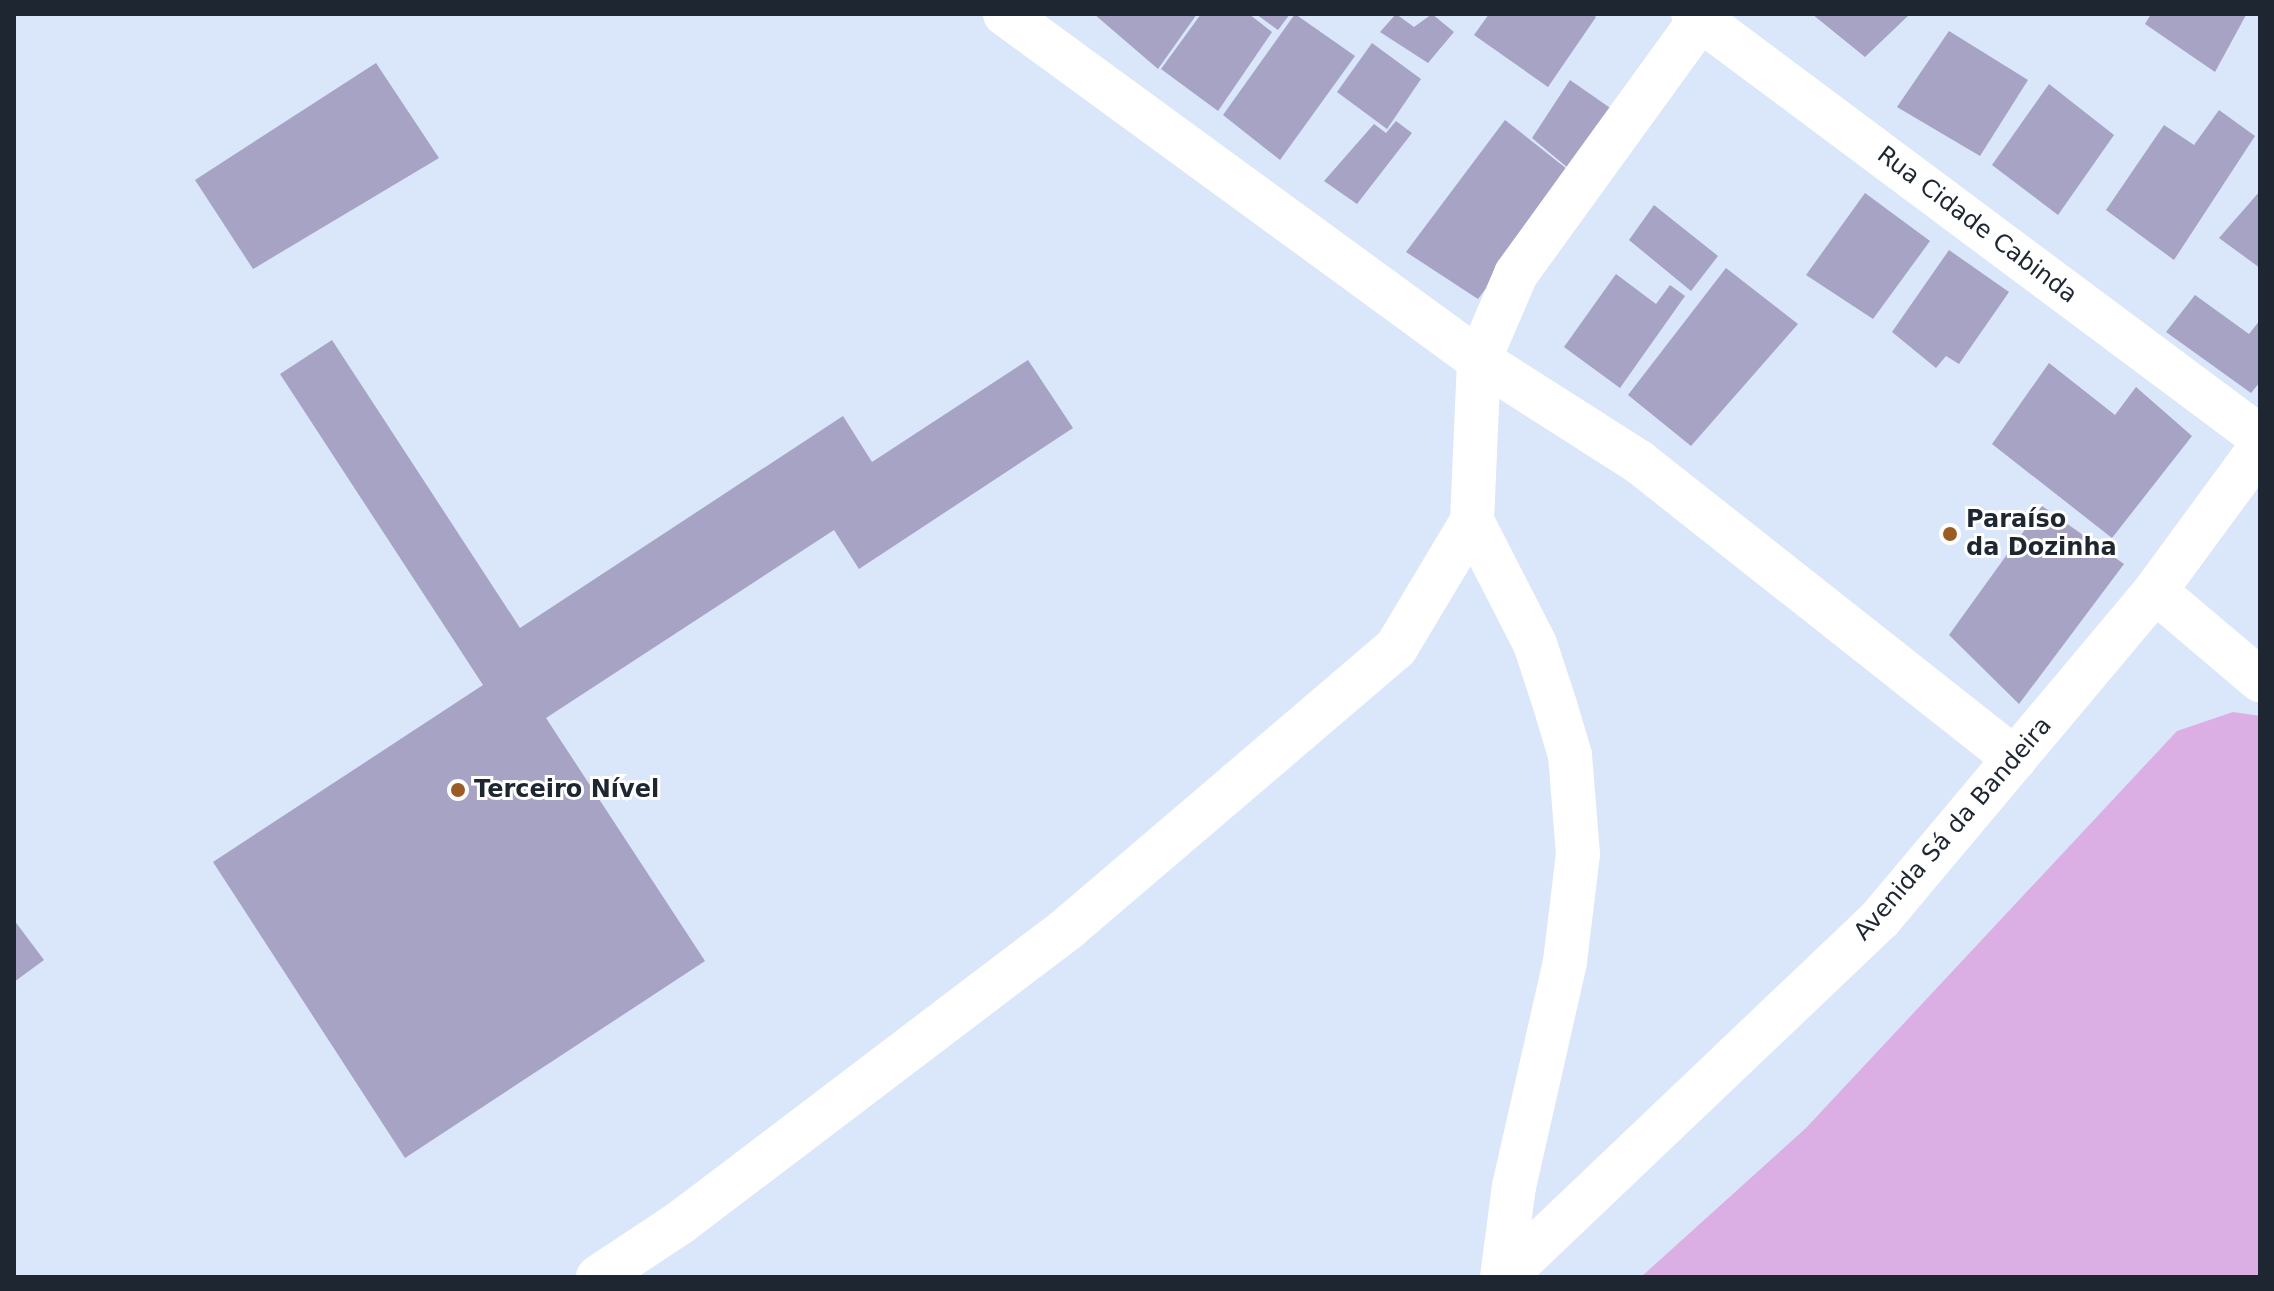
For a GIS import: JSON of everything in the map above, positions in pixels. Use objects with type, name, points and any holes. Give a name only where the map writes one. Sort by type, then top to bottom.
[{"type":"street","points":[[1005,14],[1479,360],[1639,462],[2015,759]]},
{"type":"street","points":[[598,1277],[681,1222],[1068,928],[1396,648],[1472,521],[1479,360],[1516,274],[1699,16]]},
{"type":"street","name":"Rua Cidade Cabinda","points":[[1699,16],[2260,437]]},
{"type":"street","name":"Avenida Sá da Bandeira","points":[[1503,1277],[1880,919],[2155,591],[2260,448]]},
{"type":"street","points":[[1472,521],[1535,644],[1555,705],[1570,755],[1578,854],[1565,962],[1514,1186],[1503,1277]]},
{"type":"street","points":[[2155,591],[2260,680]]},
{"type":"shaded area","points":[[2233,712],[2260,716],[2260,1277],[1641,1277],[1806,1128],[2177,731]]},
{"type":"building","points":[[1094,14],[1197,14],[1158,69]]},
{"type":"building","points":[[1201,14],[1249,14],[1272,32],[1218,111],[1161,69]]},
{"type":"building","points":[[1256,14],[1290,14],[1278,30]]},
{"type":"building","points":[[1295,14],[1355,56],[1280,160],[1223,115]]},
{"type":"building","points":[[1396,14],[1414,27],[1432,14],[1454,32],[1428,63],[1380,32]]},
{"type":"building","points":[[1489,14],[1592,14],[1596,17],[1548,87],[1474,35]]},
{"type":"building","points":[[1812,14],[1910,14],[1865,57]]},
{"type":"building","points":[[2151,14],[2246,15],[2215,72],[2145,24]]},
{"type":"building","points":[[1949,31],[2028,80],[1980,156],[1897,107]]},
{"type":"building","points":[[1372,43],[1421,79],[1387,129],[1337,92]]},
{"type":"building","points":[[376,63],[439,158],[253,269],[195,180]]},
{"type":"building","points":[[1570,80],[1616,112],[1574,173],[1532,138]]},
{"type":"building","points":[[2049,84],[2114,135],[2058,215],[1992,165]]},
{"type":"building","points":[[2219,110],[2255,136],[2174,260],[2106,210],[2164,125],[2194,145]]},
{"type":"building","points":[[1505,120],[1572,173],[1478,299],[1406,252]]},
{"type":"building","points":[[1396,121],[1412,133],[1357,204],[1324,181],[1374,124],[1386,133]]},
{"type":"building","points":[[2260,191],[2260,268],[2219,238]]},
{"type":"building","points":[[1865,193],[1930,241],[1873,319],[1806,275]]},
{"type":"building","points":[[1654,205],[1718,256],[1691,291],[1629,240]]},
{"type":"building","points":[[1949,250],[2009,292],[1959,364],[1946,356],[1936,368],[1892,332]]},
{"type":"building","points":[[1726,268],[1798,324],[1691,446],[1628,395]]},
{"type":"building","points":[[1616,274],[1656,304],[1670,285],[1685,296],[1620,388],[1564,347]]},
{"type":"building","points":[[2195,295],[2249,334],[2260,320],[2260,382],[2251,393],[2166,332]]},
{"type":"building","name":"Terceiro Nível","points":[[332,340],[520,628],[843,416],[872,462],[1028,360],[1073,428],[859,569],[834,530],[546,718],[705,961],[405,1158],[213,862],[483,685],[280,374]]},
{"type":"building","points":[[2049,363],[2115,415],[2136,387],[2192,436],[2112,538],[1992,444]]},
{"type":"building","points":[[2042,506],[2124,564],[2019,704],[1949,635]]},
{"type":"building","points":[[14,920],[44,960],[14,982]]},
{"type":"place","name":"Paraíso da Dozinha","points":[[1950,534]]},
{"type":"place","name":"Terceiro Nível","points":[[458,790]]}]
